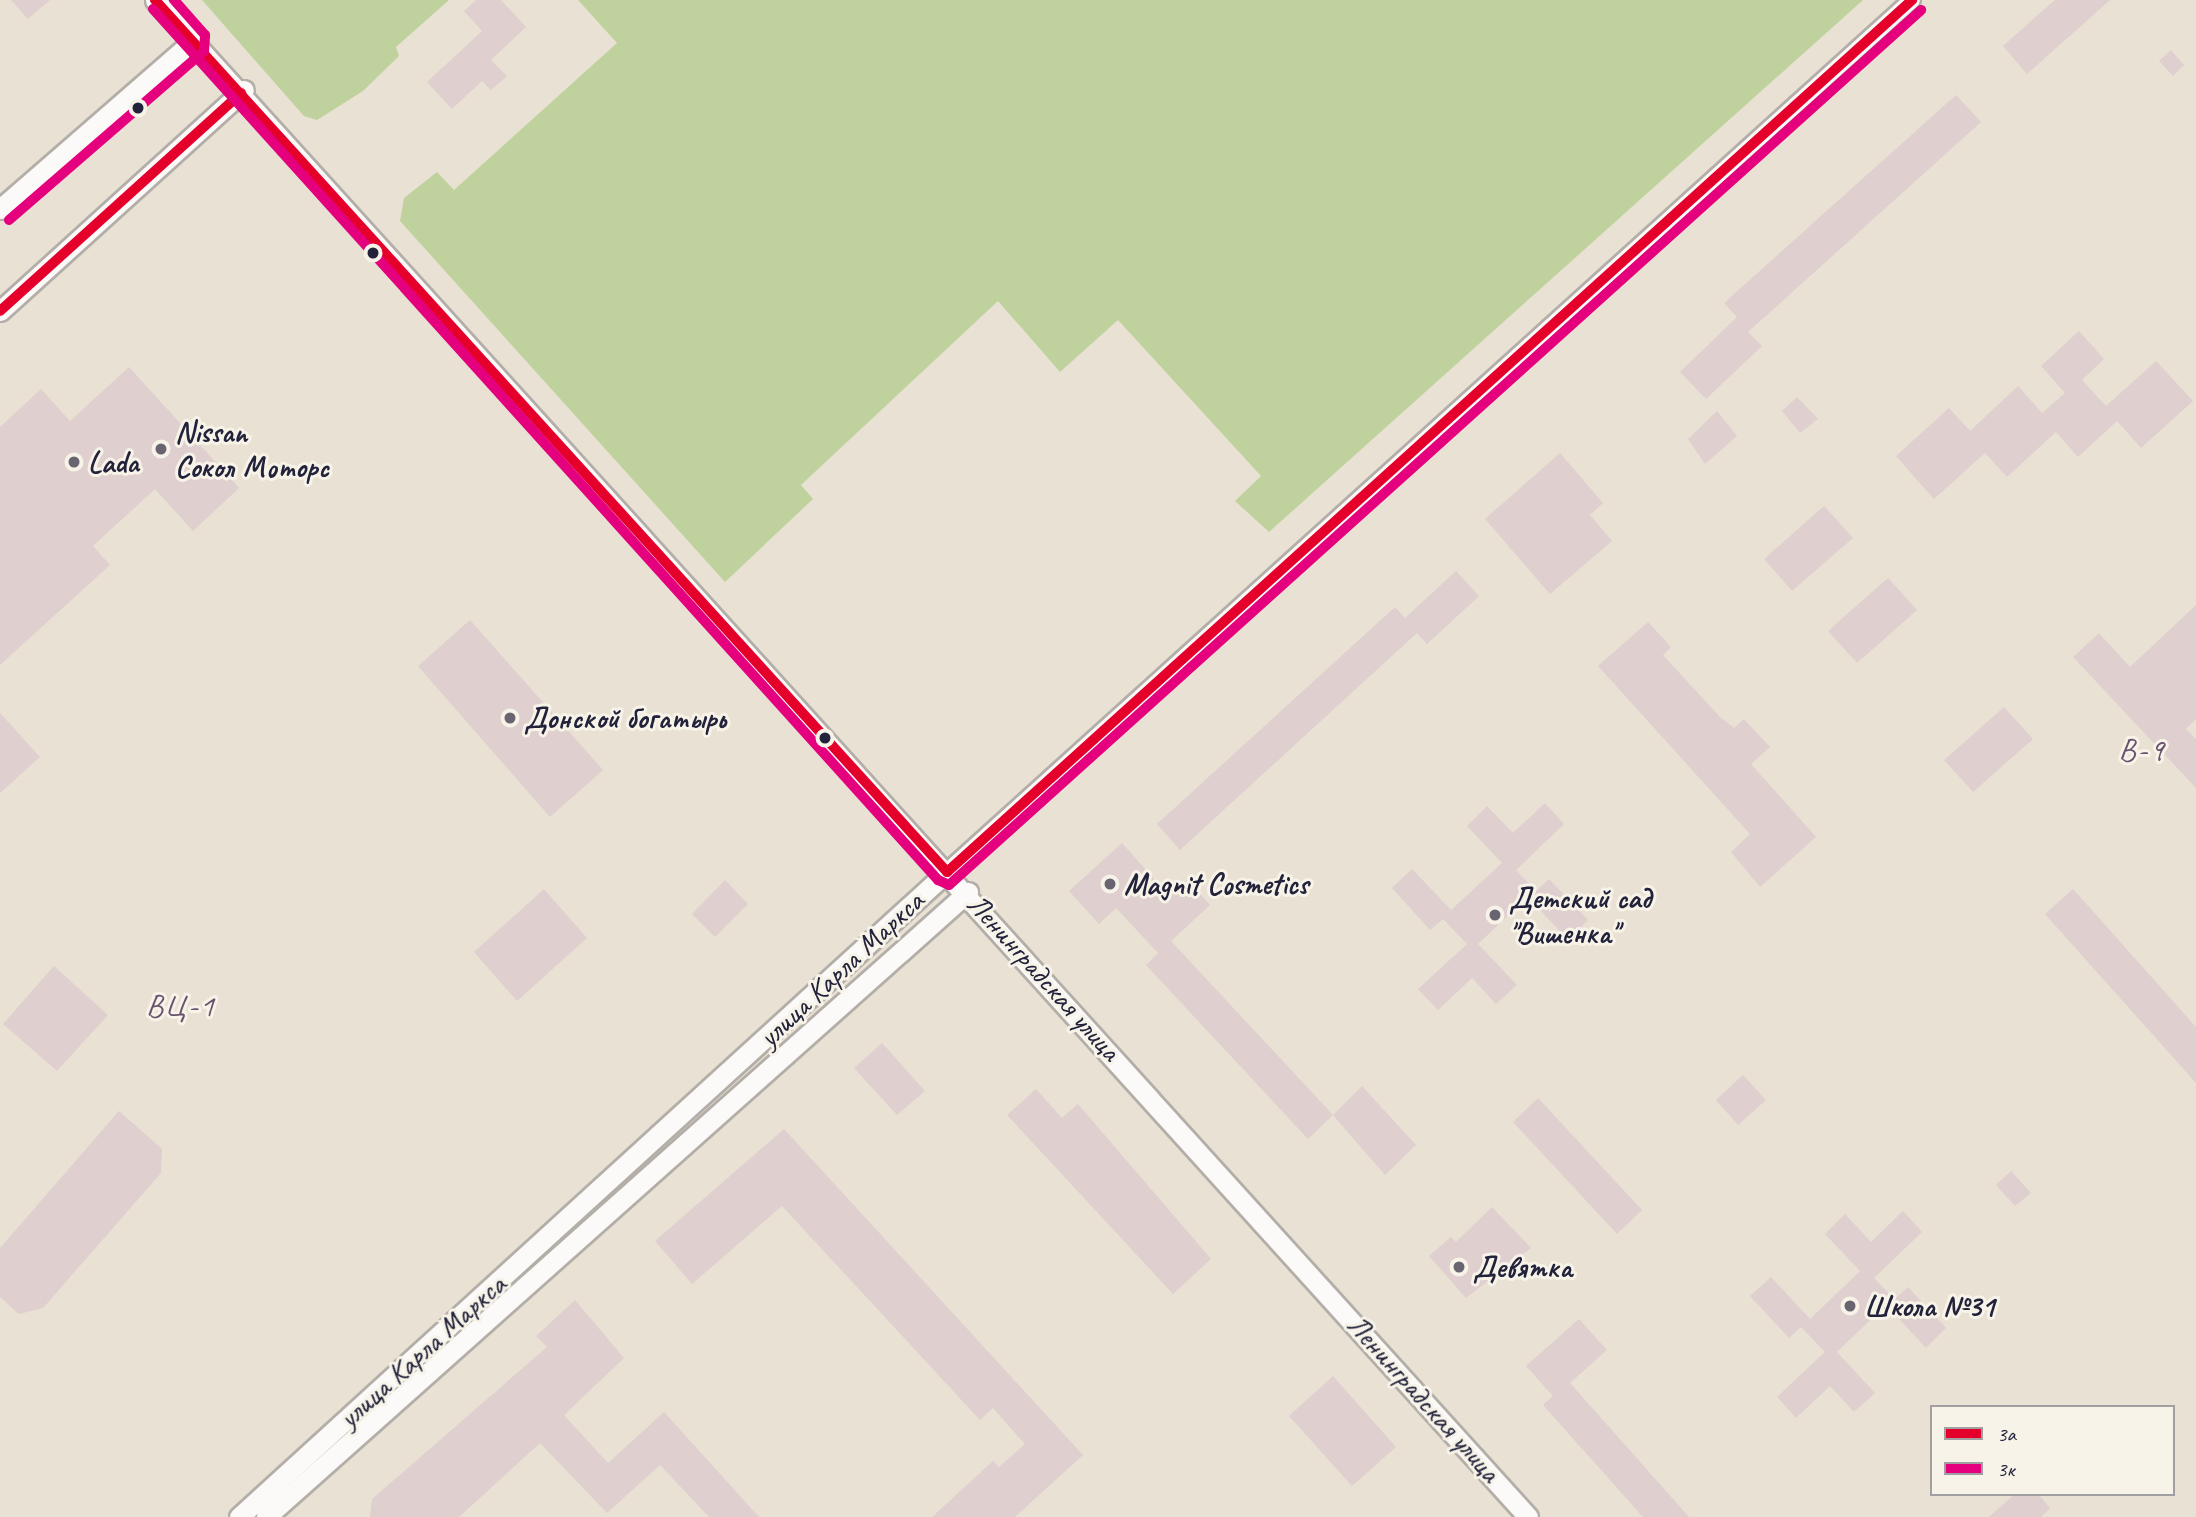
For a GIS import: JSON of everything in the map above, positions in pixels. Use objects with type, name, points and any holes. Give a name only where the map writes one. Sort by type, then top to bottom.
[{"type":"street","points":[[0,209],[195,40],[155,0]]},
{"type":"street","name":"Ленинградская улица","points":[[163,0],[195,40],[1530,1517]]},
{"type":"street","name":"улица Карла Маркса","points":[[239,1517],[1912,0]]},
{"type":"street","points":[[0,311],[242,91]]},
{"type":"street","points":[[0,289],[20,293]]},
{"type":"street","name":"улица Карла Маркса","points":[[266,1517],[967,893]]},
{"type":"green space","points":[[202,0],[449,0],[396,47],[399,56],[363,91],[317,120],[304,116]]},
{"type":"green space","points":[[578,0],[1863,0],[1269,532],[1235,501],[1261,476],[1118,320],[1060,372],[998,301],[801,485],[813,499],[725,582],[400,221],[404,198],[437,172],[454,190],[617,43]]},
{"type":"building","points":[[11,0],[50,0],[28,19]]},
{"type":"building","points":[[476,0],[501,0],[526,27],[491,60],[507,76],[491,90],[482,81],[452,109],[427,82],[482,31],[464,11]]},
{"type":"building","points":[[2055,0],[2110,0],[2027,74],[2003,46]]},
{"type":"building","points":[[2171,50],[2184,65],[2173,76],[2159,61]]},
{"type":"building","points":[[1956,95],[1981,122],[1748,332],[1762,346],[1706,399],[1680,372],[1737,317],[1724,303]]},
{"type":"building","points":[[2079,331],[2104,359],[2082,380],[2106,406],[2156,361],[2193,401],[2141,448],[2117,421],[2078,457],[2056,432],[2007,477],[1985,453],[1934,499],[1896,456],[1949,408],[1970,431],[2018,386],[2042,413],[2065,393],[2041,366]]},
{"type":"building","points":[[129,367],[239,488],[193,531],[155,489],[93,546],[110,565],[0,665],[0,427],[41,389],[70,421]]},
{"type":"building","points":[[1797,397],[1818,419],[1800,433],[1782,411]]},
{"type":"building","points":[[1717,411],[1737,436],[1705,464],[1688,439]]},
{"type":"building","points":[[1560,453],[1603,503],[1590,515],[1612,541],[1550,594],[1485,519]]},
{"type":"building","points":[[1824,506],[1853,538],[1792,591],[1764,559]]},
{"type":"building","points":[[1456,571],[1479,596],[1427,644],[1417,633],[1180,850],[1157,824],[1395,607],[1405,618]]},
{"type":"building","points":[[1888,578],[1917,610],[1857,663],[1828,631]]},
{"type":"building","points":[[2196,605],[2196,719],[2186,729],[2196,739],[2196,788],[2073,657],[2099,633],[2130,667]]},
{"type":"building","name":"Донской богатырь","points":[[470,620],[603,770],[550,817],[418,666]]},
{"type":"building","points":[[1648,622],[1671,647],[1663,655],[1720,717],[1734,728],[1744,719],[1770,747],[1751,764],[1816,837],[1760,887],[1731,852],[1750,834],[1598,666]]},
{"type":"building","points":[[2004,707],[2033,739],[1973,792],[1944,760]]},
{"type":"building","points":[[0,713],[40,757],[0,793]]},
{"type":"building","points":[[1545,803],[1564,824],[1516,870],[1535,890],[1478,944],[1517,985],[1496,1004],[1472,978],[1438,1010],[1418,989],[1467,944],[1443,919],[1430,930],[1392,888],[1412,869],[1451,910],[1502,863],[1467,826],[1487,806],[1513,833]]},
{"type":"building","points":[[1122,843],[1169,896],[1187,880],[1210,905],[1171,941],[1333,1115],[1308,1139],[1146,965],[1158,953],[1116,908],[1099,924],[1069,891]]},
{"type":"building","points":[[1549,879],[1588,920],[1568,940],[1529,898]]},
{"type":"building","points":[[725,880],[748,904],[715,937],[692,914]]},
{"type":"building","points":[[544,889],[587,938],[517,1001],[474,952]]},
{"type":"building","points":[[2073,889],[2196,1027],[2196,1083],[2045,914]]},
{"type":"building","points":[[54,966],[108,1015],[57,1071],[3,1024]]},
{"type":"building","points":[[882,1043],[925,1091],[897,1115],[854,1068]]},
{"type":"building","points":[[1743,1075],[1766,1100],[1738,1125],[1716,1100]]},
{"type":"building","points":[[1362,1086],[1416,1145],[1385,1175],[1333,1115]]},
{"type":"building","points":[[1036,1089],[1062,1118],[1078,1104],[1211,1259],[1173,1294],[1007,1115]]},
{"type":"building","points":[[1538,1098],[1642,1210],[1617,1234],[1513,1122]]},
{"type":"building","points":[[119,1111],[162,1149],[161,1173],[43,1308],[19,1314],[0,1297],[0,1248]]},
{"type":"building","points":[[784,1129],[1083,1455],[1015,1517],[932,1517],[993,1461],[999,1467],[1025,1444],[993,1408],[980,1420],[782,1206],[692,1284],[655,1241]]},
{"type":"building","points":[[2011,1171],[2031,1193],[2015,1206],[1996,1185]]},
{"type":"building","points":[[1492,1207],[1531,1248],[1466,1298],[1429,1256],[1451,1237],[1456,1242]]},
{"type":"building","points":[[1903,1211],[1922,1232],[1874,1278],[1893,1298],[1837,1352],[1875,1393],[1854,1412],[1830,1386],[1796,1418],[1777,1397],[1825,1352],[1801,1327],[1789,1338],[1750,1296],[1771,1277],[1810,1319],[1860,1271],[1825,1234],[1845,1214],[1871,1242]]},
{"type":"building","points":[[1908,1287],[1946,1328],[1926,1348],[1887,1306]]},
{"type":"building","points":[[575,1300],[624,1358],[564,1415],[608,1463],[664,1412],[759,1517],[709,1517],[660,1465],[607,1513],[540,1443],[459,1517],[370,1517],[372,1499],[547,1347],[536,1336]]},
{"type":"building","points":[[1579,1319],[1607,1350],[1570,1383],[1689,1517],[1643,1517],[1543,1405],[1553,1396],[1526,1366]]},
{"type":"building","points":[[1333,1376],[1396,1447],[1352,1486],[1289,1416]]},
{"type":"building","points":[[2013,1496],[2040,1496],[2050,1508],[2041,1517],[1989,1517]]},
{"type":"transit line","name":"3а","points":[[155,0],[947,872],[1912,0]]},
{"type":"transit line","name":"3к","points":[[9,220],[204,51],[205,35],[174,0]]},
{"type":"transit line","name":"3к","points":[[153,9],[938,880],[949,885],[1921,10]]},
{"type":"transit line","name":"3а","points":[[0,311],[241,93]]},
{"type":"place","name":"Nissan Сокол Моторс","points":[[161,449]]},
{"type":"place","name":"Lada","points":[[74,462]]},
{"type":"place","name":"Донской богатырь","points":[[510,718]]},
{"type":"place","name":"Magnit Cosmetics","points":[[1110,884]]},
{"type":"place","name":"Детский сад \"Вишенка\"","points":[[1495,915]]},
{"type":"place","name":"Девятка","points":[[1459,1267]]},
{"type":"place","name":"Школа №31","points":[[1850,1306]]},
{"type":"district","name":"В-9","points":[[2142,750]]},
{"type":"district","name":"ВЦ-1","points":[[181,1006]]}]
